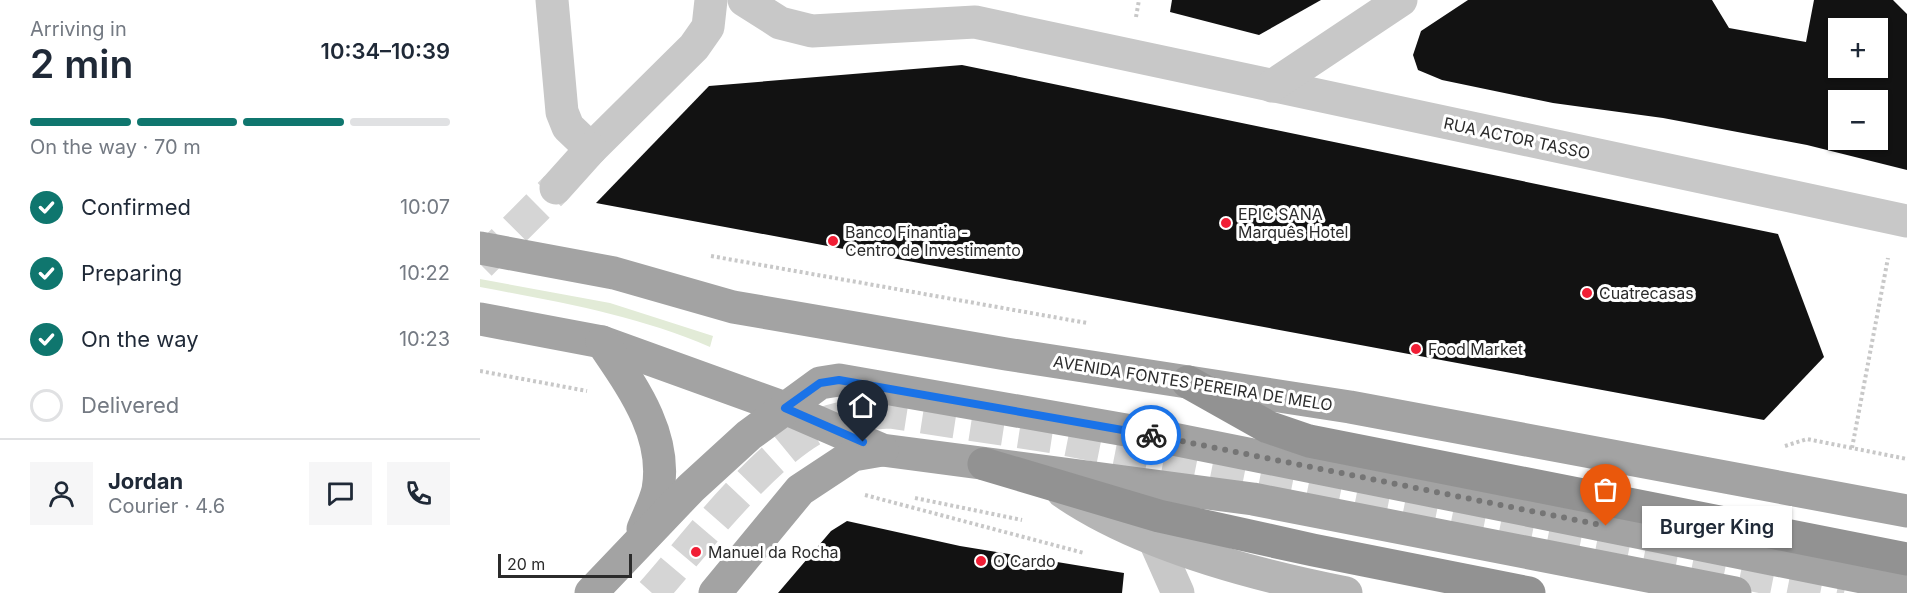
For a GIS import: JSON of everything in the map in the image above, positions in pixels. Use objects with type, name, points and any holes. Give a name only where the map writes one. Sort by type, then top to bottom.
[{"type":"highway","points":[[1188,382],[1268,427],[1309,441],[1907,559]]},
{"type":"highway","points":[[984,464],[1057,487],[1217,529],[1529,593]]},
{"type":"main road","name":"AVENIDA FONTES PEREIRA DE MELO","points":[[480,248],[614,273],[733,307],[1006,354],[1362,410],[1907,511]]},
{"type":"main road","points":[[480,319],[602,342],[785,408],[882,450],[1253,499],[1735,593]]},
{"type":"main road","points":[[602,342],[635,390],[654,432],[660,465],[658,491],[639,539]]},
{"type":"main road","points":[[591,593],[639,539],[691,488],[785,408],[820,383],[839,380],[862,382],[1143,433],[1907,586]]},
{"type":"main road","points":[[715,593],[800,490],[853,454],[882,450]]},
{"type":"street","points":[[552,0],[562,112],[568,127],[591,149]]},
{"type":"street","points":[[694,48],[708,27],[711,0]]},
{"type":"street","points":[[1272,86],[1401,0]]},
{"type":"street","points":[[556,188],[591,149],[694,48],[756,3]]},
{"type":"street","name":"RUA ACTOR TASSO","points":[[756,3],[780,23],[812,31],[964,11],[1127,56],[1901,220]]},
{"type":"street","points":[[1057,487],[1097,514],[1154,539],[1278,578],[1346,593]]},
{"type":"street","points":[[1154,539],[1178,593]]},
{"type":"path","points":[[1852,448],[1901,220]]},
{"type":"path","points":[[480,371],[594,392]]},
{"type":"path","points":[[864,495],[1092,556]]},
{"type":"green space","points":[[480,279],[610,303],[713,336],[710,347],[626,318],[480,287]]},
{"type":"building","points":[[1172,0],[1321,0],[1259,35],[1170,12]]},
{"type":"building","points":[[1468,0],[1712,0],[1729,28],[1806,42],[1814,0],[1893,0],[1907,14],[1907,170],[1807,145],[1663,118],[1553,103],[1442,80],[1418,70],[1413,55],[1421,31]]},
{"type":"building","points":[[962,65],[1778,234],[1824,357],[1764,420],[596,203],[709,86]]},
{"type":"building","points":[[847,521],[960,546],[1124,573],[1122,593],[778,593],[831,531]]},
{"type":"tunnel","points":[[480,264],[556,188]]},
{"type":"tunnel","points":[[652,593],[735,497],[785,449],[809,432],[831,421],[845,417],[890,412],[1054,437],[1844,593]]},
{"type":"way so far","points":[[1151,435],[1606,526]]},
{"type":"place","name":"EPIC SANA Marquês Hotel","points":[[1226,223]]},
{"type":"place","name":"Banco Finantia - Centro de Investimento","points":[[833,241]]},
{"type":"place","name":"Cuatrecasas","points":[[1587,293]]},
{"type":"place","name":"Food Market","points":[[1416,349]]},
{"type":"place","name":"Burger King","points":[[1606,526]]},
{"type":"place","name":"Manuel da Rocha","points":[[696,552]]},
{"type":"place","name":"O Cardo","points":[[981,561]]},
{"type":"route","points":[[863,442],[785,408],[820,383],[839,380],[862,382],[1151,435]]}]
